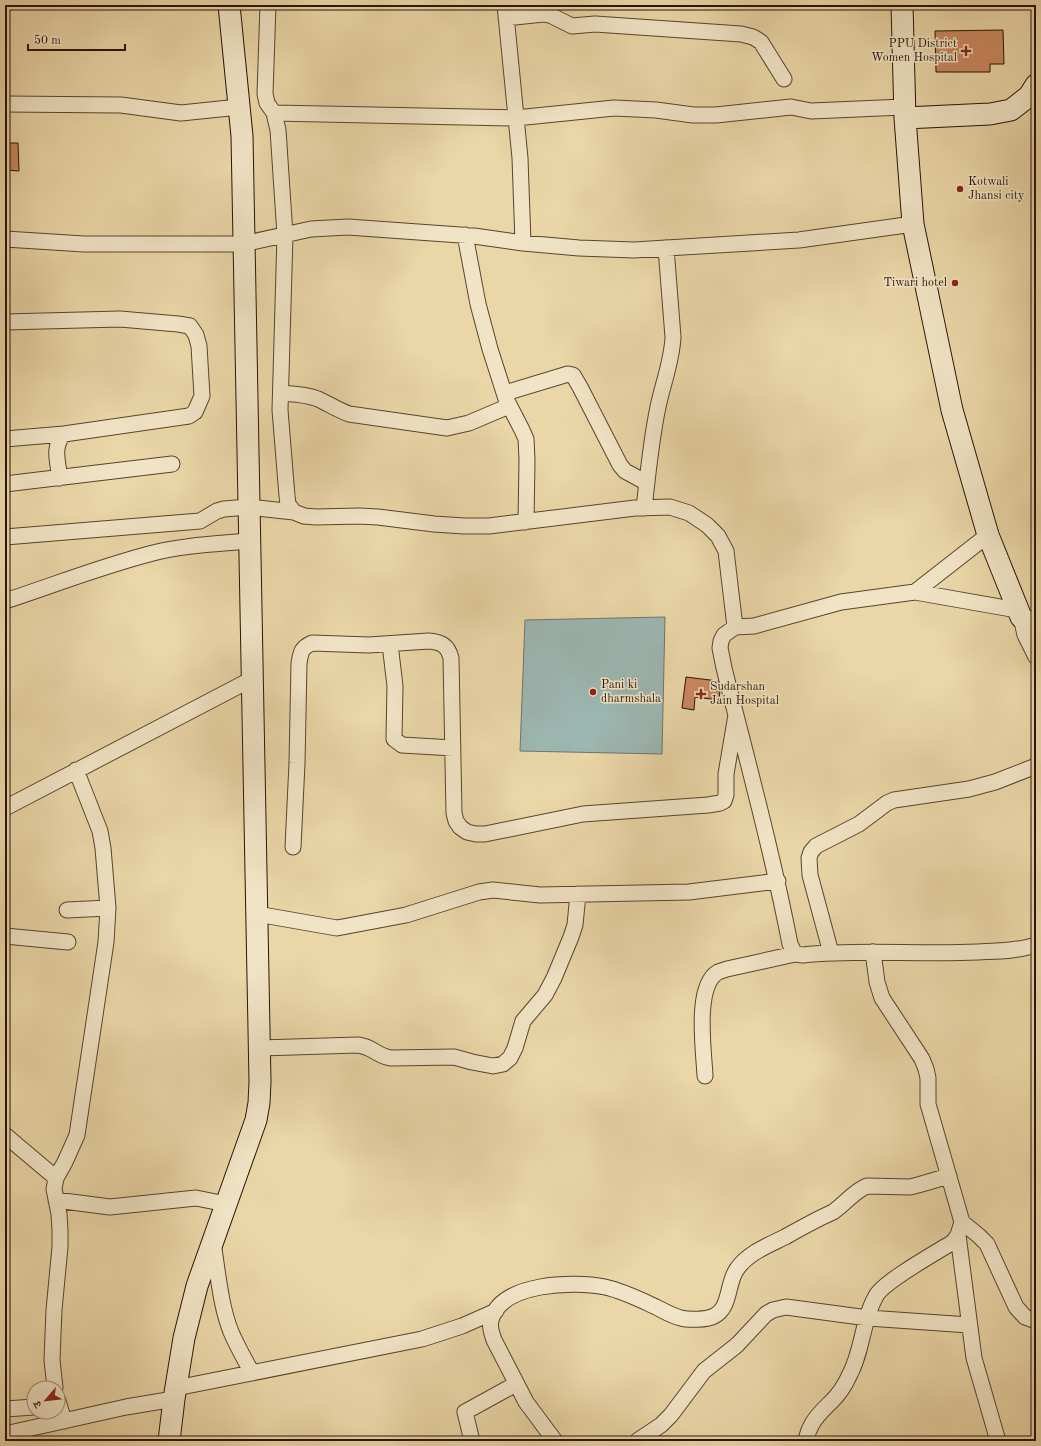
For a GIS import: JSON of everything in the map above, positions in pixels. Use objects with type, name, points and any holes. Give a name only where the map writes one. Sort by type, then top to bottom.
[{"type":"main road","points":[[169,1441],[184,1338],[197,1286],[256,1120],[259,1103],[260,1082],[242,136],[229,5]]},
{"type":"main road","points":[[902,5],[904,112],[913,224],[952,410],[988,535],[1010,590],[1026,609],[1025,615],[1036,630]]},
{"type":"main road","points":[[904,112],[990,114],[1011,110],[1029,96],[1036,85]]},
{"type":"street","points":[[268,5],[265,94],[267,103],[274,113],[278,130],[285,235],[280,410],[288,504],[294,512]]},
{"type":"street","points":[[523,243],[520,158],[505,12],[550,15],[572,26],[595,24],[741,34],[753,37],[761,42],[784,79]]},
{"type":"street","points":[[5,104],[121,105],[181,112],[239,107]]},
{"type":"street","points":[[274,113],[516,118],[614,108],[656,110],[693,115],[716,115],[791,107],[811,112],[904,112]]},
{"type":"street","points":[[5,239],[84,244],[243,244],[317,229],[348,227],[465,235],[523,243],[634,250],[799,240],[913,224]]},
{"type":"street","points":[[465,235],[478,304],[490,349],[507,399],[526,439],[526,522]]},
{"type":"street","points":[[644,508],[652,439],[658,406],[672,349],[673,337],[666,248]]},
{"type":"street","points":[[5,322],[120,319],[190,326],[196,335],[199,346],[202,396],[195,412],[189,416],[64,434],[5,439]]},
{"type":"street","points":[[281,393],[309,396],[349,414],[447,428],[469,423],[507,399],[568,374],[573,375],[620,465],[625,471],[647,483]]},
{"type":"street","points":[[60,478],[56,447],[58,440],[64,434]]},
{"type":"street","points":[[5,484],[172,464]]},
{"type":"street","points":[[5,537],[200,521],[217,511],[248,507],[294,512],[304,516],[365,516],[464,526],[489,526],[644,508],[670,507],[689,514],[707,525],[718,536],[726,551],[735,627]]},
{"type":"street","points":[[915,592],[988,535]]},
{"type":"street","points":[[5,601],[152,553],[188,546],[249,541]]},
{"type":"street","points":[[795,954],[790,944],[778,881],[720,648],[724,634],[735,627],[754,626],[811,609],[841,602],[915,592],[1025,615],[1025,636],[1036,657]]},
{"type":"street","points":[[293,847],[301,652],[305,646],[312,643],[348,646],[438,641],[444,645],[450,652],[452,658],[454,813],[456,821],[460,827],[467,832],[476,834],[485,834],[583,814],[720,803],[724,801],[726,796],[726,774],[736,715]]},
{"type":"street","points":[[390,644],[395,686],[394,739],[402,745],[453,748]]},
{"type":"street","points":[[5,808],[252,678]]},
{"type":"street","points":[[830,953],[810,875],[809,858],[811,852],[816,846],[865,820],[887,803],[894,800],[969,789],[995,782],[1036,766]]},
{"type":"street","points":[[54,1380],[52,1360],[60,1230],[54,1189],[56,1178],[77,1135],[106,942],[108,908],[103,848],[100,832],[76,770]]},
{"type":"street","points":[[257,914],[337,928],[406,915],[479,892],[494,890],[540,894],[694,892],[778,881]]},
{"type":"street","points":[[260,1048],[358,1045],[367,1046],[384,1057],[390,1058],[454,1057],[493,1066],[503,1064],[510,1058],[515,1048],[523,1021],[545,995],[554,978],[575,925],[578,894]]},
{"type":"street","points":[[67,910],[108,908]]},
{"type":"street","points":[[5,936],[68,942]]},
{"type":"street","points":[[705,1076],[702,1009],[705,992],[710,980],[717,972],[795,954],[803,955],[873,952],[951,954],[1012,949],[1036,945]]},
{"type":"street","points":[[873,952],[877,982],[882,998],[922,1059],[926,1069],[928,1104],[949,1176],[960,1229],[969,1325],[974,1358],[998,1441]]},
{"type":"street","points":[[5,1135],[56,1178]]},
{"type":"street","points":[[555,1441],[526,1402],[490,1330],[491,1320],[503,1302],[524,1290],[542,1287],[579,1285],[605,1287],[628,1293],[668,1314],[681,1318],[693,1319],[714,1316],[721,1310],[727,1299],[732,1278],[737,1268],[745,1260],[760,1250],[833,1212],[861,1188],[867,1186],[918,1185],[949,1176]]},
{"type":"street","points":[[56,1200],[110,1207],[196,1198],[226,1204]]},
{"type":"street","points":[[806,1441],[811,1425],[821,1411],[841,1390],[850,1376],[876,1294],[882,1288],[952,1242],[960,1229]]},
{"type":"street","points":[[960,1229],[979,1236],[987,1244],[1016,1307],[1025,1317],[1036,1321]]},
{"type":"street","points":[[213,1241],[226,1317],[231,1331],[252,1373]]},
{"type":"street","points":[[637,1441],[660,1425],[671,1415],[704,1370],[737,1346],[746,1334],[766,1314],[774,1310],[786,1307],[868,1318],[969,1325]]},
{"type":"street","points":[[5,1434],[126,1407],[252,1373],[422,1339],[462,1326],[496,1311]]},
{"type":"street","points":[[472,1441],[465,1412],[516,1384]]},
{"type":"street","points":[[5,1409],[26,1408]]},
{"type":"water","points":[[665,617],[662,754],[520,751],[525,620]]},
{"type":"building","points":[[1003,30],[1004,64],[990,64],[990,72],[936,72],[935,31]]},
{"type":"building","points":[[5,143],[18,143],[19,171],[5,170]]},
{"type":"building","points":[[686,677],[718,681],[720,690],[719,700],[695,697],[694,710],[682,708]]},
{"type":"place","name":"PPU District Women Hospital","points":[[966,51]]},
{"type":"place","name":"Kotwali Jhansi city","points":[[960,189]]},
{"type":"place","name":"Tiwari hotel","points":[[955,283]]},
{"type":"place","name":"Pani ki dharmshala","points":[[593,692]]},
{"type":"place","name":"Sudarshan Jain Hospital","points":[[701,694]]}]
